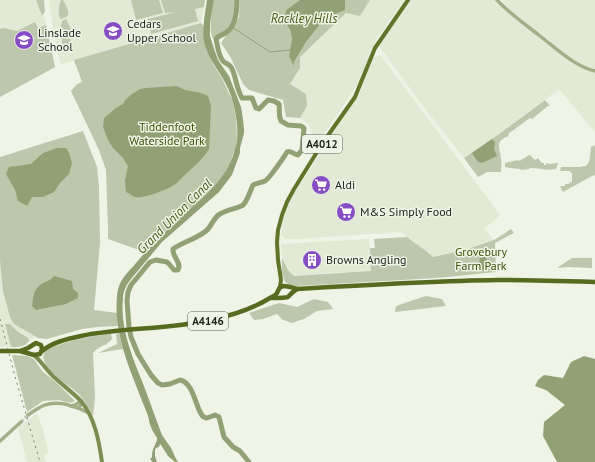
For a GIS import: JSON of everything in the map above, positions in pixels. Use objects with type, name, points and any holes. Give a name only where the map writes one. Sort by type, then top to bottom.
[{"type":"highway","name":"A4146","points":[[42,352],[51,345],[74,337],[141,328],[183,325],[233,314],[270,298],[283,288],[298,289],[497,280],[595,282]]},
{"type":"highway","points":[[280,297],[278,294],[283,288],[290,290],[290,293]]},
{"type":"highway","name":"A4146","points":[[270,298],[286,298],[290,293],[298,289]]},
{"type":"highway","points":[[0,351],[18,351],[38,355],[42,352],[42,347],[39,344],[34,344],[18,351]]},
{"type":"highway","name":"A4146","points":[[39,344],[51,345]]},
{"type":"highway","points":[[31,346],[30,350],[33,355]]},
{"type":"main road","name":"A4012","points":[[283,288],[280,280],[278,260],[278,236],[282,215],[287,202],[322,144],[355,97],[375,48],[408,0]]},
{"type":"main road","points":[[42,352],[42,363]]},
{"type":"main road","points":[[33,355],[54,377],[68,388],[81,402],[89,414],[94,424],[102,462]]},
{"type":"street","points":[[497,0],[514,16],[575,62],[587,69],[595,71]]},
{"type":"street","points":[[70,406],[81,402]]},
{"type":"street","points":[[78,408],[81,405],[81,402]]},
{"type":"street","points":[[28,415],[45,404],[56,403],[78,408],[89,414]]},
{"type":"street","points":[[0,441],[21,422]]},
{"type":"shaded area","name":"Linslade School","points":[[0,0],[36,0],[42,16],[45,18],[55,67],[0,97]]},
{"type":"shaded area","name":"Cedars Upper School","points":[[49,0],[205,0],[201,23],[61,64],[54,35]]},
{"type":"shaded area","points":[[370,0],[404,0],[375,42],[360,81],[316,146],[309,125],[300,118],[307,106],[290,84],[300,68],[300,57],[346,13],[360,16]]},
{"type":"shaded area","points":[[410,0],[496,0],[572,62],[595,71],[595,132],[559,89],[495,137],[464,158],[423,106],[379,46]]},
{"type":"shaded area","points":[[502,0],[595,0],[595,69],[580,64],[574,60],[514,15]]},
{"type":"shaded area","points":[[380,55],[500,215],[484,229],[494,240],[465,250],[433,257],[401,232],[296,239],[285,239],[281,235],[284,215],[293,195],[360,92],[373,58]]},
{"type":"shaded area","points":[[369,239],[372,271],[294,276],[288,270],[282,258],[281,244]]},
{"type":"shaded area","points":[[0,260],[14,324],[35,336],[29,341],[28,338],[17,331],[10,324],[5,324],[11,347],[0,347]]},
{"type":"shaded area","points":[[37,413],[43,429],[48,452],[44,456],[46,462],[27,462],[18,428]]},
{"type":"green space","points":[[36,0],[44,0],[45,12],[42,16]]},
{"type":"green space","points":[[61,0],[63,0],[68,10],[68,16],[61,19],[59,7]]},
{"type":"green space","points":[[131,0],[159,0],[163,13],[136,20]]},
{"type":"green space","points":[[161,0],[205,0],[204,7],[195,9],[198,21],[151,34],[148,19],[176,12],[165,13]]},
{"type":"green space","points":[[214,0],[235,1],[233,18],[230,26],[213,39],[211,15]]},
{"type":"green space","points":[[240,0],[300,0],[286,10],[284,20],[290,30],[292,38],[289,56],[294,65],[294,62],[306,42],[326,17],[335,14],[346,0],[370,0],[360,16],[346,13],[300,57],[300,68],[290,84],[306,94],[307,106],[300,118],[286,117],[283,100],[249,90],[243,84],[231,58],[221,43],[239,17]]},
{"type":"green space","points":[[66,19],[71,29],[69,30],[72,38],[61,26],[62,21]]},
{"type":"green space","name":"Linslade School","points":[[35,22],[38,28],[46,25],[55,67],[0,97],[0,29],[3,28],[17,31]]},
{"type":"green space","name":"Tiddenfoot Waterside Park","points":[[201,23],[204,26],[204,41],[206,49],[233,102],[236,119],[236,145],[230,163],[220,181],[163,233],[145,252],[108,239],[106,170],[99,150],[71,91],[77,84],[82,82],[74,60]]},
{"type":"green space","points":[[64,34],[70,39],[71,43],[69,46],[64,46],[62,43],[62,35]]},
{"type":"green space","points":[[545,100],[550,106],[532,119],[530,118],[508,134],[509,136],[501,140],[499,148],[501,172],[487,172],[478,177],[464,158]]},
{"type":"green space","points":[[83,131],[97,167],[99,187],[100,243],[94,310],[117,313],[118,326],[82,329],[47,339],[38,338],[14,324],[10,317],[3,291],[0,260],[0,157]]},
{"type":"green space","points":[[594,145],[595,175],[563,192],[560,186],[565,186],[565,184],[572,182],[572,173],[570,171],[560,171],[561,167],[586,166],[590,160],[591,147]]},
{"type":"green space","points":[[529,155],[535,160],[538,158],[542,163],[544,163],[544,165],[546,165],[546,163],[558,163],[556,169],[550,170],[530,168],[521,170],[505,167],[505,163],[518,160],[520,161]]},
{"type":"green space","name":"Grovebury Farm Park","points":[[511,229],[514,233],[495,243],[496,272],[437,278],[296,286],[285,282],[282,273],[282,258],[288,270],[294,276],[371,271],[370,248],[375,248],[374,239],[407,237],[433,257],[465,250],[494,240]]},
{"type":"green space","points":[[572,258],[592,258],[592,268],[557,268]]},
{"type":"green space","points":[[426,296],[442,299],[446,306],[395,312],[396,306]]},
{"type":"green space","points":[[314,299],[328,302],[333,309],[317,311],[304,319],[292,323],[283,320],[277,314],[263,319],[254,320],[249,313],[279,303],[297,307]]},
{"type":"green space","points":[[5,324],[10,324],[17,331],[28,338],[29,341],[23,346],[11,347]]},
{"type":"green space","points":[[119,333],[123,349],[98,353],[117,344],[116,334]]},
{"type":"green space","points":[[111,334],[112,339],[93,353],[95,397],[93,416],[79,395],[50,370],[46,365],[43,356],[47,350],[66,343]]},
{"type":"green space","points":[[12,355],[27,356],[34,359],[42,371],[75,401],[70,403],[59,400],[43,401],[27,412]]},
{"type":"water","points":[[207,0],[214,0],[210,23],[210,36],[218,60],[229,76],[241,107],[244,133],[240,153],[232,175],[219,192],[162,242],[130,281],[123,295],[123,319],[130,351],[162,435],[178,462],[175,462],[168,456],[160,444],[155,450],[157,462],[152,462],[150,458],[152,458],[152,452],[157,438],[150,426],[148,416],[121,342],[118,327],[117,296],[119,285],[126,274],[158,239],[211,190],[223,175],[233,156],[237,141],[237,125],[232,99],[226,84],[209,56],[203,37]]},
{"type":"water","name":"Rackley Hills","points":[[300,0],[346,0],[345,10],[326,17],[306,42],[294,62],[294,66],[289,56],[292,38],[290,30],[284,20],[286,10]]},
{"type":"water","points":[[177,86],[185,90],[208,96],[211,106],[209,149],[201,160],[175,184],[155,194],[135,197],[126,192],[125,180],[128,166],[108,140],[103,127],[104,118],[140,89]]},
{"type":"water","points":[[492,139],[495,142],[494,149],[497,156],[482,163],[478,162],[472,153]]},
{"type":"water","points":[[57,148],[66,148],[69,153],[72,163],[69,174],[54,192],[43,197],[32,197],[27,206],[18,201],[15,190],[6,174],[9,167],[31,164],[43,153]]},
{"type":"water","points":[[482,256],[486,258],[487,263],[485,269],[479,271],[478,268],[480,257]]},
{"type":"water","points":[[54,276],[72,281],[73,289],[78,293],[78,298],[66,304],[36,310],[32,306],[36,289]]},
{"type":"water","points":[[584,356],[595,359],[595,462],[557,462],[543,436],[544,422],[565,405],[546,390],[535,386],[538,380],[544,375],[563,378],[571,362]]},
{"type":"waterway","points":[[237,0],[236,13],[230,29],[216,39],[220,56],[223,61],[231,67],[242,98],[252,98],[256,108],[259,109],[268,100],[274,101],[279,104],[279,115],[281,121],[288,125],[301,126],[304,128],[302,150],[298,155],[287,152],[267,179],[253,185],[248,198],[243,205],[220,214],[206,231],[173,249],[174,255],[179,264],[178,270],[174,270],[167,262],[156,260],[150,262],[131,285],[128,292],[127,301],[131,337],[138,354],[151,375],[158,383],[162,385],[180,380],[185,382],[193,393],[203,416],[206,418],[215,415],[219,417],[224,437],[233,447],[240,451],[249,462]]},
{"type":"waterway","points":[[232,27],[270,52],[290,50]]},
{"type":"tunnel","points":[[21,422],[28,415]]},
{"type":"railway","points":[[0,319],[40,462]]},
{"type":"place","name":"Cedars Upper School","points":[[113,31]]},
{"type":"place","name":"Linslade School","points":[[24,40]]},
{"type":"place","name":"Aldi","points":[[321,185]]},
{"type":"place","name":"M&S Simply Food","points":[[346,212]]},
{"type":"place","name":"Browns Angling","points":[[312,260]]},
{"type":"water label","name":"Grand Union Canal","points":[[174,216]]}]
